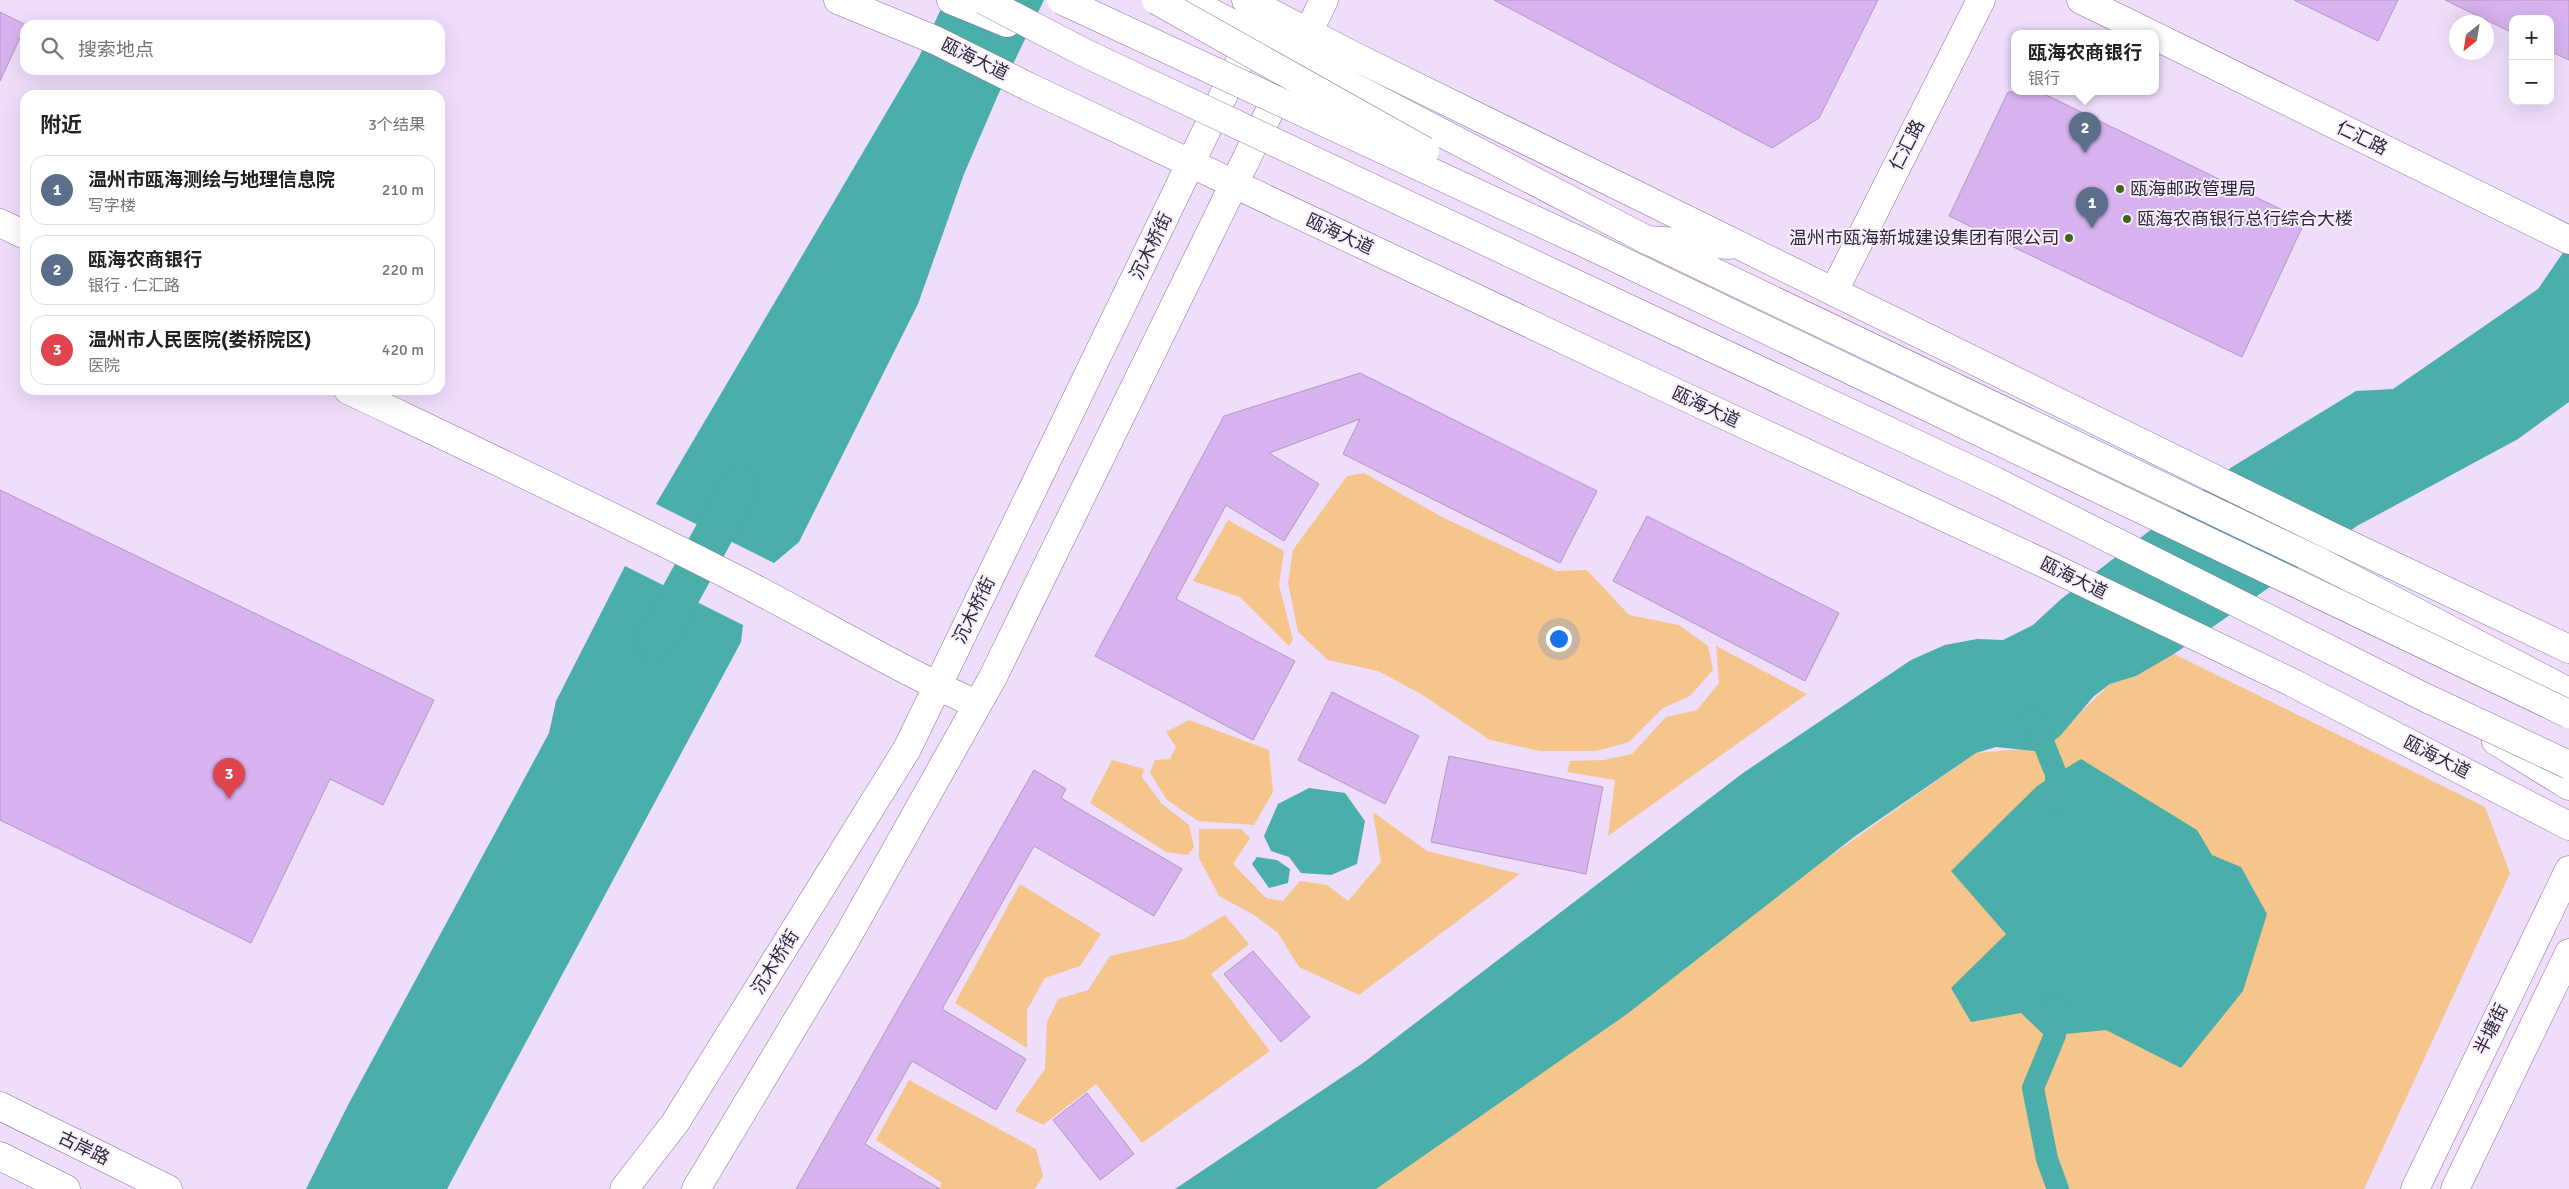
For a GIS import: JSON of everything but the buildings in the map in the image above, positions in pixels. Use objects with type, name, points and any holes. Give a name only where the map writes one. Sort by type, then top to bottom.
[{"type":"main road","name":"瓯海大道","points":[[838,0],[935,40],[1029,87],[1668,390],[2041,562],[2293,683],[2569,826]]},
{"type":"main road","points":[[951,0],[1087,54]]},
{"type":"main road","points":[[983,0],[1087,54],[1995,480],[2424,697],[2569,765]]},
{"type":"main road","points":[[1061,0],[1595,248],[2569,714]]},
{"type":"main road","points":[[1156,0],[1595,248]]},
{"type":"main road","points":[[1187,0],[1647,240],[2320,562],[2569,692]]},
{"type":"main road","points":[[696,1189],[846,939],[976,704],[994,677],[1324,0]]},
{"type":"main road","name":"仁汇路","points":[[1834,291],[1981,0]]},
{"type":"main road","points":[[2081,0],[2143,30]]},
{"type":"main road","points":[[1260,3],[1354,56],[2331,536],[2569,649]]},
{"type":"main road","name":"沉木桥街","points":[[624,1189],[676,1123],[907,749],[1253,35],[1260,3]]},
{"type":"main road","name":"仁汇路","points":[[2159,38],[2569,240]]},
{"type":"main road","points":[[0,223],[20,233]]},
{"type":"main road","points":[[1647,240],[1743,246]]},
{"type":"main road","points":[[358,395],[639,529],[780,601],[937,686],[976,704]]},
{"type":"main road","points":[[2424,697],[2569,786]]},
{"type":"main road","name":"半塘街","points":[[2415,1189],[2569,870]]},
{"type":"main road","name":"半塘街","points":[[2455,1189],[2569,953]]},
{"type":"main road","name":"古岸路","points":[[0,1106],[168,1189]]},
{"type":"main road","points":[[0,1156],[66,1189]]},
{"type":"shaded area","points":[[945,0],[1044,0],[998,95],[964,174],[918,304],[799,542],[774,563],[656,504],[919,57]]},
{"type":"shaded area","points":[[2569,244],[2569,402],[2518,439],[2357,526],[2174,654],[2136,676],[2110,684],[2094,696],[2060,736],[2045,747],[2034,751],[1996,747],[1976,753],[1854,837],[1627,1014],[1376,1189],[1175,1189],[1363,1063],[1743,773],[1911,660],[1945,645],[1977,639],[2003,640],[2033,625],[2060,600],[2232,467],[2356,391],[2393,389],[2538,289]]},
{"type":"shaded area","points":[[1364,473],[1442,517],[1556,571],[1587,570],[1629,615],[1679,625],[1708,646],[1713,670],[1690,696],[1663,708],[1629,742],[1596,751],[1540,751],[1490,740],[1421,694],[1378,671],[1328,660],[1298,632],[1288,583],[1293,550],[1347,476]]},
{"type":"shaded area","points":[[1228,520],[1284,551],[1279,585],[1293,640],[1289,646],[1240,597],[1193,581]]},
{"type":"shaded area","points":[[625,566],[743,625],[741,642],[447,1189],[306,1189],[348,1105],[549,733],[556,701]]},
{"type":"shaded area","points":[[1716,646],[1807,694],[1608,836],[1615,780],[1567,772],[1570,761],[1604,760],[1632,754],[1666,717],[1697,710],[1719,683]]},
{"type":"shaded area","points":[[2174,654],[2485,807],[2510,873],[2364,1189],[1375,1189],[1826,859],[1976,753],[2045,747],[2110,684],[2136,676]]},
{"type":"shaded area","points":[[1189,720],[1269,750],[1273,792],[1254,825],[1198,821],[1167,800],[1150,773],[1155,760],[1170,759],[1176,747],[1166,732]]},
{"type":"shaded area","points":[[2081,759],[2197,830],[2212,855],[2241,867],[2267,914],[2243,991],[2181,1068],[2106,1030],[2045,1036],[2021,1013],[1971,1022],[1951,988],[2006,934],[1951,871],[2037,786]]},
{"type":"shaded area","points":[[1112,760],[1144,769],[1142,777],[1161,803],[1189,825],[1194,847],[1188,855],[1166,852],[1090,803]]},
{"type":"shaded area","points":[[1309,788],[1345,793],[1365,821],[1357,864],[1331,875],[1301,873],[1289,857],[1271,851],[1264,836],[1278,804]]},
{"type":"shaded area","points":[[1373,812],[1427,851],[1520,874],[1359,995],[1299,967],[1278,933],[1254,915],[1219,896],[1199,858],[1199,829],[1241,829],[1250,838],[1233,864],[1266,898],[1283,901],[1300,881],[1327,885],[1348,901],[1381,862]]},
{"type":"shaded area","points":[[1257,857],[1277,860],[1290,869],[1288,883],[1269,888],[1252,864]]},
{"type":"shaded area","points":[[1020,884],[1101,934],[1080,966],[1045,978],[1027,1010],[1027,1048],[955,1003]]},
{"type":"shaded area","points":[[1225,915],[1249,944],[1211,974],[1270,1051],[1142,1143],[1096,1084],[1043,1125],[1015,1111],[1045,1069],[1047,1022],[1058,999],[1088,990],[1110,956],[1184,939]]},
{"type":"shaded area","points":[[909,1080],[1036,1149],[1043,1176],[1035,1189],[939,1189],[942,1183],[876,1140]]},
{"type":"waterway","points":[[655,641],[740,486]]},
{"type":"waterway","points":[[2034,719],[2056,774],[2056,803]]},
{"type":"waterway","points":[[2055,1005],[2055,1035],[2033,1088],[2047,1159],[2058,1189]]},
{"type":"place","name":"瓯海农商银行","points":[[2085,153]]},
{"type":"place","name":"瓯海邮政管理局","points":[[2120,189]]},
{"type":"place","name":"瓯海农商银行总行综合大楼","points":[[2127,219]]},
{"type":"place","name":"温州市瓯海测绘与地理信息院","points":[[2092,228]]},
{"type":"place","name":"温州市瓯海新城建设集团有限公司","points":[[2069,238]]},
{"type":"place","name":"温州市人民医院(娄桥院区)","points":[[229,799]]}]
